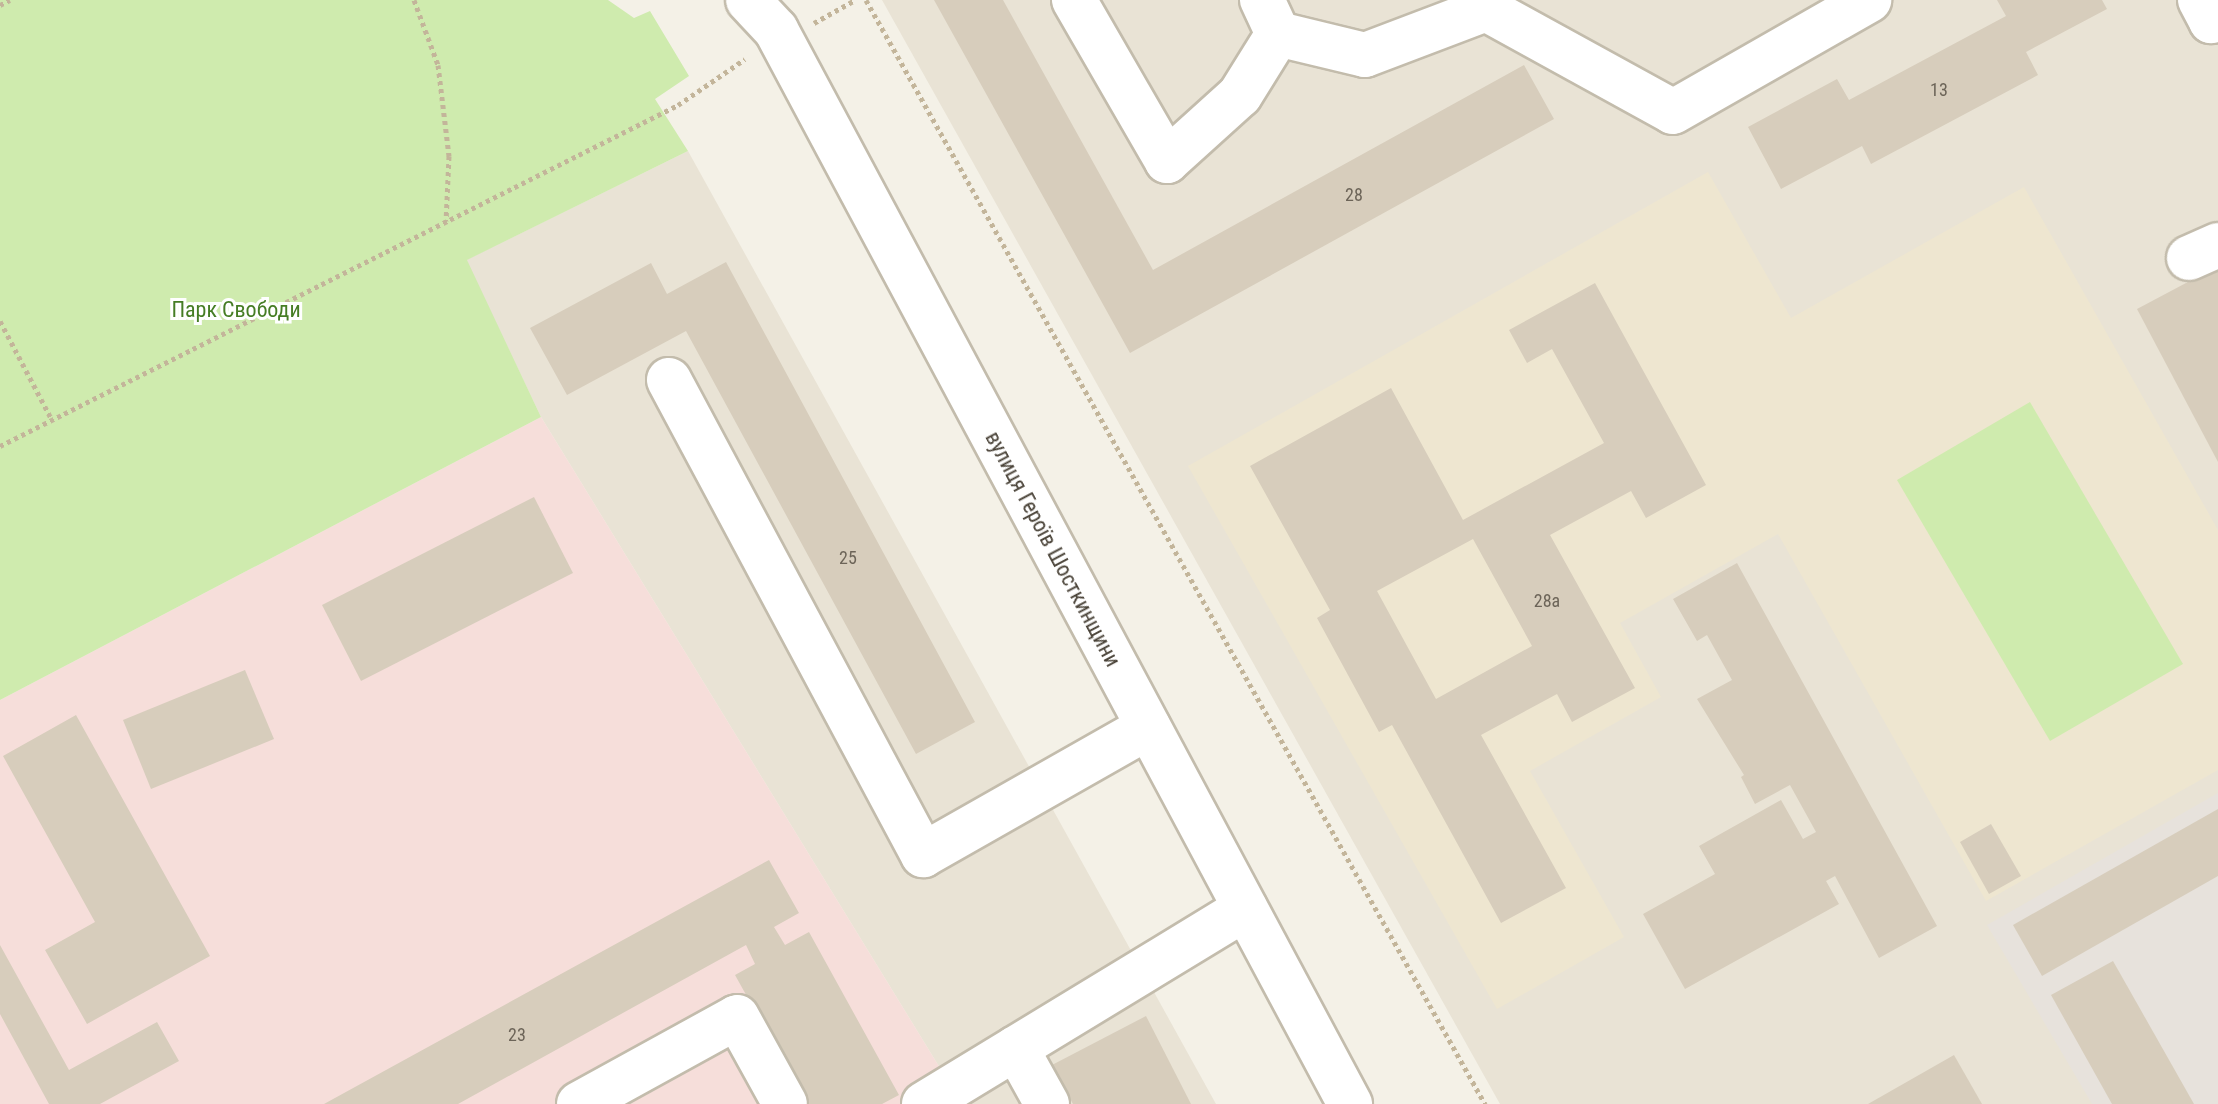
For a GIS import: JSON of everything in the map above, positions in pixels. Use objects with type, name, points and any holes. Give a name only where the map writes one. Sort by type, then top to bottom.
[{"type":"street","name":"вулиця Героїв Шосткинщини","points":[[748,0],[776,30],[1350,1104]]},
{"type":"street","points":[[1074,0],[1167,161],[1240,95],[1270,17],[1365,55],[1486,9],[1673,112],[1869,0]]},
{"type":"street","points":[[2200,0],[2211,21],[2218,17]]},
{"type":"street","points":[[669,380],[923,855],[1148,727]]},
{"type":"street","points":[[924,1104],[1245,909]]},
{"type":"street","points":[[579,1104],[737,1017],[785,1104]]},
{"type":"street","points":[[1016,1048],[1047,1104]]},
{"type":"path","points":[[2,3],[10,0]]},
{"type":"path","points":[[414,0],[438,65],[449,156],[446,222]]},
{"type":"path","points":[[814,23],[855,0]]},
{"type":"path","points":[[866,0],[1485,1104]]},
{"type":"path","points":[[0,446],[678,105],[745,59]]},
{"type":"path","points":[[0,321],[52,420]]},
{"type":"shaded area","points":[[882,0],[2218,0],[2218,1104],[1500,1104]]},
{"type":"shaded area","points":[[688,151],[1216,1104],[962,1104],[541,417],[466,260]]},
{"type":"shaded area","points":[[1708,172],[1791,318],[2024,187],[2218,530],[2218,770],[1986,901],[1778,534],[1620,623],[1661,697],[1530,771],[1624,937],[1497,1009],[1188,466]]},
{"type":"shaded area","points":[[541,417],[962,1104],[0,1104],[0,700]]},
{"type":"shaded area","points":[[2218,793],[2218,1104],[2092,1104],[1987,925]]},
{"type":"green space","name":"Парк Свободи","points":[[0,0],[608,0],[634,18],[650,11],[689,76],[655,99],[688,151],[467,260],[541,417],[0,700]]},
{"type":"green space","points":[[2030,402],[2183,664],[2050,741],[1897,480]]},
{"type":"building","points":[[934,0],[1003,0],[1153,270],[1524,65],[1554,119],[1130,353]]},
{"type":"building","points":[[1997,0],[2102,0],[2107,9],[2026,52],[2038,75],[1871,164],[1862,146],[1781,189],[1748,127],[1837,79],[1849,100],[2006,16]]},
{"type":"building","points":[[726,262],[975,722],[916,754],[686,331],[567,395],[530,328],[651,263],[667,294]]},
{"type":"building","points":[[2218,266],[2218,462],[2137,309]]},
{"type":"building","points":[[1595,283],[1706,485],[1646,518],[1631,491],[1550,535],[1635,688],[1572,722],[1557,694],[1481,735],[1566,888],[1501,923],[1392,725],[1379,732],[1317,618],[1330,610],[1250,466],[1391,388],[1463,520],[1604,443],[1552,349],[1527,363],[1509,330]],"holes":[[[1473,539],[1532,646],[1436,699],[1377,591]]]},
{"type":"building","points":[[534,497],[573,573],[361,681],[322,605]]},
{"type":"building","points":[[1737,563],[1937,926],[1879,958],[1835,876],[1826,881],[1839,904],[1685,989],[1643,914],[1715,874],[1699,846],[1781,800],[1803,839],[1816,832],[1790,785],[1755,804],[1741,777],[1744,775],[1697,699],[1732,680],[1707,635],[1697,641],[1673,599]]},
{"type":"building","points":[[245,670],[274,739],[151,789],[123,720]]},
{"type":"building","points":[[76,715],[210,956],[87,1024],[45,950],[95,922],[3,756]]},
{"type":"building","points":[[2218,809],[2218,876],[2042,976],[2013,925]]},
{"type":"building","points":[[1991,824],[2021,876],[1989,894],[1960,842]]},
{"type":"building","points":[[769,860],[799,913],[774,927],[785,945],[809,932],[899,1095],[882,1104],[807,1104],[735,975],[755,964],[746,945],[458,1104],[324,1104]]},
{"type":"building","points":[[0,945],[69,1070],[157,1022],[179,1061],[100,1104],[49,1104],[0,1014]]},
{"type":"building","points":[[2113,961],[2194,1104],[2112,1104],[2051,995]]},
{"type":"building","points":[[1146,1016],[1191,1104],[1073,1104],[1052,1065]]},
{"type":"building","points":[[1954,1055],[1982,1104],[1868,1104]]}]
